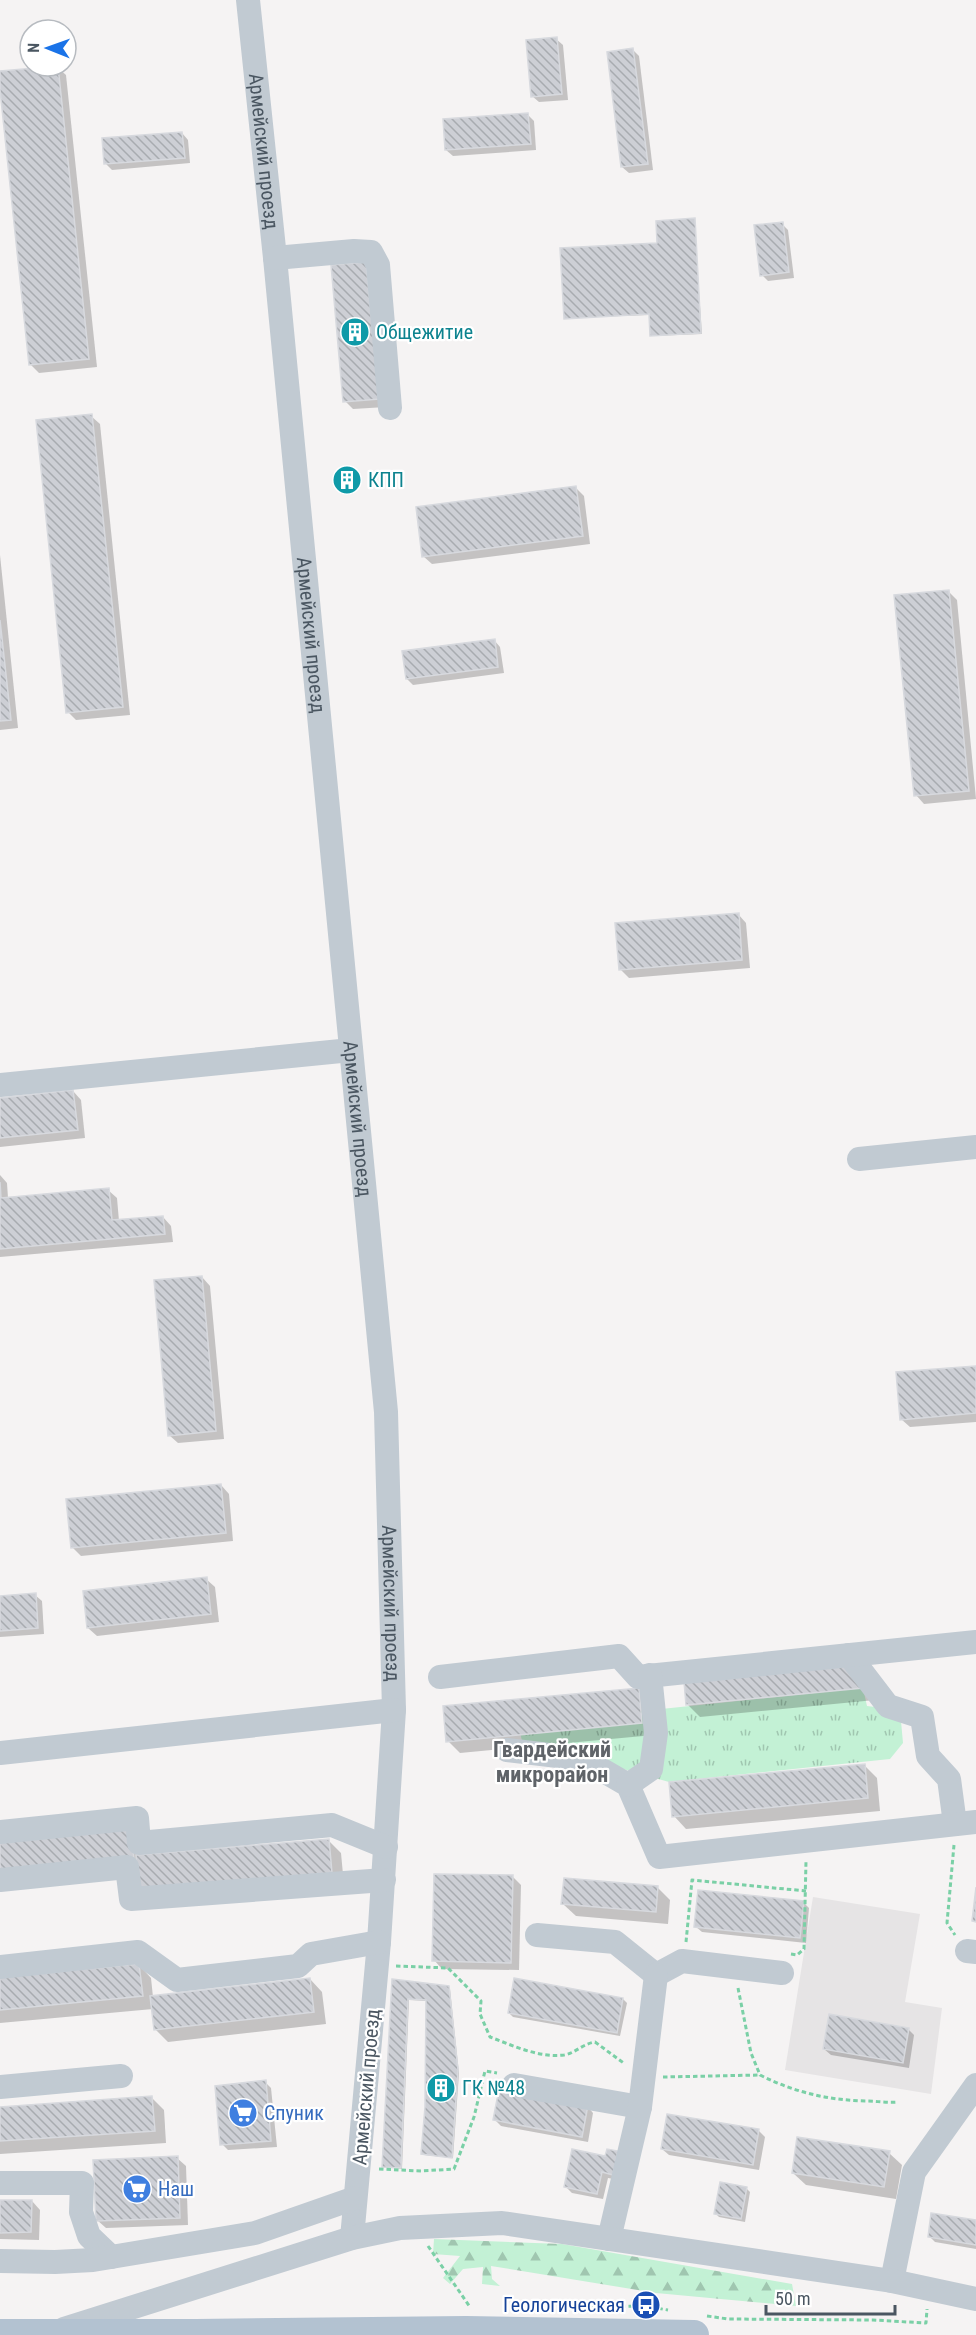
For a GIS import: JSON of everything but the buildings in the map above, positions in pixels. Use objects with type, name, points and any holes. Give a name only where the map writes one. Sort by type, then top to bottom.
[{"type":"main road","points":[[0,2334],[194,2335],[455,2331],[601,2335],[700,2325]]},
{"type":"street","name":"Армейский проезд","points":[[248,0],[386,1412],[394,1710],[384,1880],[352,2238]]},
{"type":"street","points":[[275,258],[354,250],[371,252],[378,265],[390,408]]},
{"type":"street","points":[[0,1085],[351,1050]]},
{"type":"street","points":[[859,1159],[976,1147]]},
{"type":"street","points":[[440,1677],[619,1656],[638,1677],[976,1642]]},
{"type":"street","points":[[507,1750],[583,1759],[628,1785],[659,1857],[966,1823],[949,1779],[928,1756],[922,1717],[888,1706],[849,1655]]},
{"type":"street","points":[[628,1785],[651,1769],[656,1733],[650,1675]]},
{"type":"street","points":[[0,1753],[394,1710]]},
{"type":"street","points":[[0,1832],[137,1818],[139,1843],[332,1825],[386,1847]]},
{"type":"street","points":[[0,1880],[127,1867],[130,1899],[384,1880]]},
{"type":"street","points":[[537,1935],[615,1942],[656,1976]]},
{"type":"street","points":[[0,1967],[138,1952],[177,1980],[298,1966],[311,1954],[378,1953]]},
{"type":"street","points":[[656,1976],[682,1961],[730,1967],[784,1963]]},
{"type":"street","points":[[609,2239],[640,2108],[656,1976]]},
{"type":"street","points":[[0,2087],[121,2076]]},
{"type":"street","points":[[510,2080],[640,2108]]},
{"type":"street","points":[[892,2281],[914,2172],[976,2085]]},
{"type":"street","points":[[0,2183],[82,2183],[81,2212],[89,2236],[111,2257]]},
{"type":"street","points":[[0,2261],[55,2262],[111,2257],[255,2233],[356,2198]]},
{"type":"street","points":[[50,2333],[352,2238],[400,2228],[502,2223],[892,2281],[976,2299]]},
{"type":"path","points":[[966,1823],[947,1923],[971,1951]]},
{"type":"path","points":[[784,1963],[804,1949],[807,1841]]},
{"type":"path","points":[[694,1943],[685,1942],[692,1880],[806,1891]]},
{"type":"path","points":[[378,1953],[448,1968],[481,2001],[480,2014],[490,2037],[534,2053],[562,2055],[574,2052],[587,2043],[595,2042],[644,2077],[760,2075],[798,2091],[823,2097],[846,2101],[898,2102]]},
{"type":"path","points":[[730,1967],[741,1999],[751,2054],[760,2075]]},
{"type":"path","points":[[358,2168],[421,2171],[454,2169],[474,2117],[485,2071],[510,2080]]},
{"type":"path","points":[[415,2228],[469,2307],[479,2307]]},
{"type":"path","points":[[700,2325],[728,2319],[873,2320],[926,2323],[929,2288]]},
{"type":"path","points":[[553,2307],[644,2306],[675,2311]]},
{"type":"shaded area","points":[[813,1897],[920,1914],[905,2002],[942,2008],[931,2094],[785,2070]]},
{"type":"green space","points":[[863,1688],[867,1706],[900,1710],[903,1743],[890,1759],[669,1782],[523,1745],[518,1724]]},
{"type":"green space","points":[[434,2239],[562,2244],[792,2284],[796,2306],[656,2293],[491,2266],[492,2279],[500,2286],[482,2284],[483,2267],[463,2269],[450,2284],[443,2278],[460,2256],[433,2254]]},
{"type":"place","name":"Общежитие","points":[[355,332]]},
{"type":"place","name":"КПП","points":[[347,480]]},
{"type":"place","name":"ГК №48","points":[[441,2088]]},
{"type":"place","name":"Спуник","points":[[243,2113]]},
{"type":"place","name":"Наш","points":[[137,2189]]},
{"type":"place","name":"Геологическая","points":[[646,2305]]},
{"type":"district","name":"Гвардейский микрорайон","points":[[552,1762]]}]
